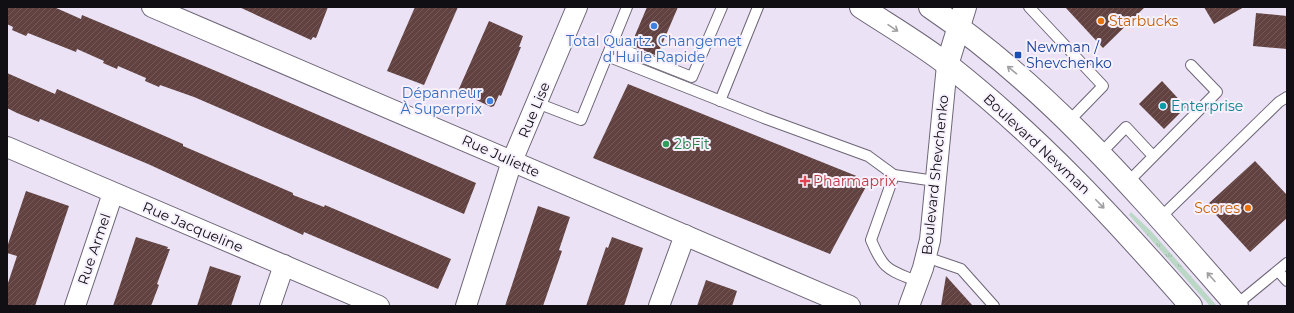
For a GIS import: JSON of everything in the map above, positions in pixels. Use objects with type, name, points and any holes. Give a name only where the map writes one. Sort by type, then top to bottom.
[{"type":"main road","name":"Boulevard Newman","points":[[861,7],[948,65],[1007,114],[1064,168],[1109,214],[1184,304]]},
{"type":"main road","name":"Boulevard Shevchenko","points":[[948,65],[965,7]]},
{"type":"main road","name":"Boulevard Shevchenko","points":[[935,9],[948,65]]},
{"type":"main road","points":[[935,9],[1015,72],[1069,121],[1128,182],[1237,306]]},
{"type":"street","name":"Rue Juliette","points":[[152,7],[336,84],[850,306]]},
{"type":"street","name":"Rue Lise","points":[[466,306],[512,161],[577,7]]},
{"type":"street","name":"Boulevard Shevchenko","points":[[909,306],[926,257],[948,65]]},
{"type":"street","name":"Rue Jacqueline","points":[[7,147],[379,306]]},
{"type":"street","name":"Rue Armel","points":[[75,306],[114,193]]},
{"type":"street","points":[[659,306],[685,235]]},
{"type":"street","points":[[270,306],[284,265]]},
{"type":"lane","points":[[537,103],[581,120],[627,7]]},
{"type":"lane","points":[[611,45],[692,77],[722,7]]},
{"type":"lane","points":[[720,101],[758,7]]},
{"type":"lane","points":[[1029,7],[1103,86],[1069,121]]},
{"type":"lane","points":[[607,56],[720,101],[868,156],[894,175],[935,181]]},
{"type":"lane","points":[[1128,182],[1217,92],[1191,65]]},
{"type":"lane","points":[[1160,218],[1279,102],[1287,97]]},
{"type":"lane","points":[[1101,153],[1126,127],[1154,156]]},
{"type":"lane","points":[[894,175],[871,240],[880,262],[890,270],[918,282]]},
{"type":"lane","points":[[926,257],[961,268],[994,306]]},
{"type":"lane","points":[[1237,306],[1287,263]]},
{"type":"lane","points":[[1278,271],[1287,281]]},
{"type":"green space","points":[[1131,212],[1151,231],[1217,306],[1210,306],[1129,215]]},
{"type":"building","points":[[7,7],[54,7],[81,19],[82,15],[476,183],[464,214],[194,97],[160,85],[159,87],[145,81],[146,78],[118,66],[117,69],[103,63],[104,61],[77,49],[76,52],[28,33],[26,36],[12,30],[13,27],[7,24]]},
{"type":"building","points":[[239,7],[328,7],[316,38],[313,37],[311,40]]},
{"type":"building","points":[[415,7],[458,7],[424,85],[387,71]]},
{"type":"building","name":"Total Quartz. Changemet d'Huile Rapide","points":[[647,7],[678,7],[657,56],[631,45]]},
{"type":"building","points":[[1065,7],[1145,7],[1103,48]]},
{"type":"building","points":[[1204,7],[1244,7],[1214,24]]},
{"type":"building","points":[[1256,13],[1287,16],[1287,49],[1253,46]]},
{"type":"building","points":[[489,21],[523,36],[519,47],[521,47],[501,96],[499,95],[494,106],[491,107],[458,91]]},
{"type":"building","points":[[7,73],[55,94],[57,89],[183,144],[183,146],[293,193],[293,195],[324,207],[325,205],[451,259],[438,289],[304,232],[303,235],[148,164],[40,119],[39,122],[7,108]]},
{"type":"building","name":"Enterprise","points":[[1162,81],[1186,107],[1164,129],[1139,104]]},
{"type":"building","points":[[628,84],[869,181],[830,254],[593,158]]},
{"type":"building","points":[[1255,161],[1287,195],[1287,218],[1250,252],[1207,205]]},
{"type":"building","points":[[26,191],[69,206],[35,306],[7,306],[7,286],[17,256],[7,253],[7,247]]},
{"type":"building","points":[[538,206],[570,217],[559,250],[562,251],[543,306],[505,306]]},
{"type":"building","points":[[136,237],[168,247],[167,249],[170,249],[157,284],[159,285],[151,306],[113,306]]},
{"type":"building","points":[[612,237],[643,248],[624,306],[586,306],[606,247],[608,248]]},
{"type":"building","points":[[210,266],[241,276],[231,306],[197,306]]},
{"type":"building","points":[[946,276],[973,306],[941,306]]},
{"type":"building","points":[[706,280],[737,291],[732,306],[697,306]]},
{"type":"place","name":"Starbucks","points":[[1101,21]]},
{"type":"place","name":"Total Quartz. Changemet d'Huile Rapide","points":[[654,26]]},
{"type":"place","name":"Newman / Shevchenko","points":[[1018,55]]},
{"type":"place","name":"Dépanneur À Superprix","points":[[490,101]]},
{"type":"place","name":"Enterprise","points":[[1163,106]]},
{"type":"place","name":"2bFit","points":[[666,144]]},
{"type":"place","name":"Pharmaprix","points":[[805,181]]},
{"type":"place","name":"Scores","points":[[1248,208]]}]
